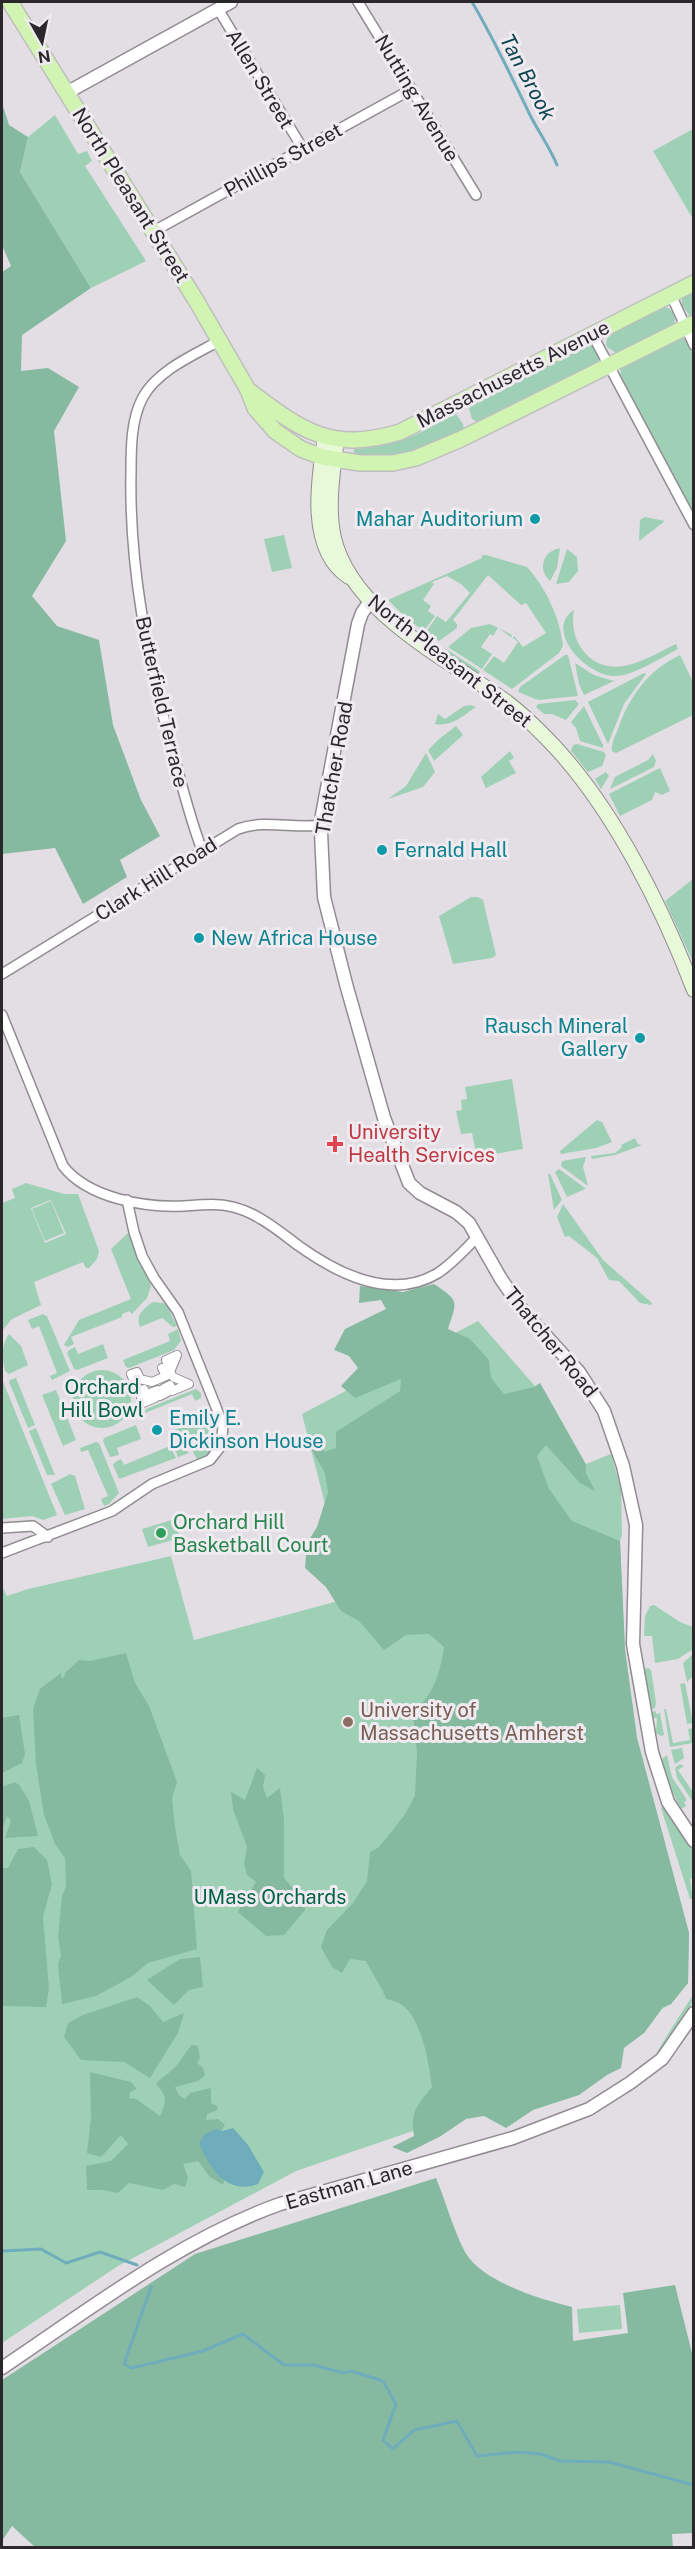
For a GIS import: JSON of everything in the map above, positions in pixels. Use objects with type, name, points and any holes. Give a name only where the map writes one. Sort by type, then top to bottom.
[{"type":"main road","name":"North Pleasant Street","points":[[10,2],[154,231],[248,390],[255,408],[275,431],[301,449],[328,459]]},
{"type":"main road","name":"Massachusetts Avenue","points":[[331,438],[366,440],[400,432],[693,283]]},
{"type":"main road","name":"Massachusetts Avenue","points":[[328,459],[380,464],[405,461],[428,454],[690,325]]},
{"type":"main road","name":"North Pleasant Street","points":[[248,390],[286,420],[331,438],[320,512],[322,539],[333,564],[424,645],[518,711],[569,762],[590,788],[618,833],[679,951],[693,990]]},
{"type":"street","points":[[68,92],[231,2]]},
{"type":"street","name":"Nutting Avenue","points":[[358,2],[476,195]]},
{"type":"street","name":"Allen Street","points":[[218,9],[303,149]]},
{"type":"street","name":"Phillips Street","points":[[154,231],[412,90]]},
{"type":"street","points":[[671,295],[690,325],[693,345]]},
{"type":"street","points":[[592,334],[693,525]]},
{"type":"street","name":"Butterfield Terrace","points":[[202,850],[154,682],[140,608],[131,525],[131,450],[137,414],[148,390],[172,369],[219,340]]},
{"type":"street","name":"Thatcher Road","points":[[371,600],[358,624],[322,825],[323,881],[328,917],[373,1082],[393,1144],[412,1187],[456,1212],[469,1223],[501,1279],[524,1312],[589,1385],[604,1411],[615,1438],[636,1525],[633,1637],[643,1710],[663,1792],[677,1819],[693,1841]]},
{"type":"street","name":"Clark Hill Road","points":[[2,974],[202,850],[246,826],[257,824],[304,827],[322,825]]},
{"type":"street","points":[[2,1015],[63,1166],[89,1189],[108,1196],[171,1206],[217,1204],[242,1209],[342,1272],[362,1280],[383,1284],[405,1284],[429,1278],[451,1263],[478,1236]]},
{"type":"street","points":[[2,1553],[112,1511],[152,1484],[210,1460],[217,1453],[223,1440],[221,1419],[181,1318],[154,1278],[138,1244],[128,1200]]},
{"type":"street","points":[[177,1355],[170,1371],[172,1377],[189,1384],[172,1391],[170,1385],[164,1388],[166,1394],[160,1396],[158,1390],[152,1392],[155,1398],[143,1403],[141,1397],[147,1395],[144,1389],[138,1391],[131,1374],[137,1372],[140,1379],[152,1382],[166,1376],[162,1368],[168,1366],[166,1360],[177,1355]]},
{"type":"street","points":[[2,1528],[33,1526],[48,1537]]},
{"type":"street","name":"Eastman Lane","points":[[2,2368],[166,2259],[250,2215],[513,2138],[589,2109],[662,2059],[693,2013]]},
{"type":"green space","points":[[2,103],[9,125],[28,137],[20,172],[91,288],[22,335],[21,371],[48,368],[79,387],[54,431],[66,541],[32,596],[57,626],[99,640],[113,725],[141,800],[160,836],[120,860],[127,877],[83,904],[55,848],[2,854],[2,272],[11,266],[2,245]]},
{"type":"green space","points":[[55,115],[78,154],[87,151],[92,161],[85,166],[146,261],[91,288],[20,172],[28,137]]},
{"type":"green space","points":[[693,129],[693,219],[653,151]]},
{"type":"green space","points":[[693,290],[693,316],[690,316],[682,305],[682,298]]},
{"type":"green space","points":[[663,306],[670,309],[674,315],[675,321],[672,327],[616,353],[607,347],[609,333]]},
{"type":"green space","points":[[680,337],[686,340],[694,356],[693,516],[620,374],[622,366]]},
{"type":"green space","points":[[589,344],[597,353],[598,364],[479,423],[472,419],[468,405]]},
{"type":"green space","points":[[454,411],[464,429],[436,444],[399,455],[354,457],[354,449],[376,447],[409,437],[430,428]]},
{"type":"green space","points":[[645,517],[665,521],[639,541],[640,520]]},
{"type":"green space","points":[[284,535],[292,568],[272,572],[264,539]]},
{"type":"green space","points":[[560,548],[557,568],[550,581],[544,571],[544,561],[549,553]]},
{"type":"green space","points":[[567,549],[577,557],[578,571],[569,582],[556,584]]},
{"type":"green space","points":[[482,555],[527,567],[540,584],[559,625],[563,646],[559,653],[512,689],[483,670],[494,656],[504,663],[518,642],[513,638],[514,636],[523,647],[546,633],[526,603],[521,605],[488,575],[453,620],[457,628],[439,641],[426,632],[437,616],[446,622],[470,593],[461,584],[447,576],[432,582],[434,584],[423,600],[431,606],[428,611],[435,616],[424,631],[407,619],[388,600],[482,558]]},
{"type":"green space","points":[[574,610],[574,632],[578,642],[591,659],[601,664],[612,667],[630,665],[676,644],[678,649],[629,673],[614,676],[602,674],[580,660],[571,650],[566,639],[563,628],[566,618]]},
{"type":"green space","points":[[490,624],[498,628],[493,636],[490,634],[481,647],[492,654],[482,669],[448,647],[471,628]]},
{"type":"green space","points":[[446,649],[480,671],[478,675],[444,651]]},
{"type":"green space","points":[[568,655],[578,696],[538,700],[518,692],[520,687]]},
{"type":"green space","points":[[680,655],[693,682],[693,715],[616,753],[612,751],[615,737],[634,695],[658,668]]},
{"type":"green space","points":[[575,663],[594,675],[614,681],[584,695],[579,684]]},
{"type":"green space","points":[[646,674],[624,704],[608,744],[588,702]]},
{"type":"green space","points":[[575,700],[579,704],[566,720],[552,714],[544,714],[536,707],[538,704]]},
{"type":"green space","points":[[464,706],[476,707],[457,720],[446,724],[435,724],[438,714],[445,719]]},
{"type":"green space","points":[[584,706],[603,748],[580,741],[576,728],[571,722]]},
{"type":"green space","points":[[456,726],[463,735],[434,761],[428,750]]},
{"type":"green space","points":[[577,744],[604,752],[606,755],[602,766],[588,772],[571,751],[573,745]]},
{"type":"green space","points":[[510,751],[514,758],[509,761],[516,773],[486,788],[481,777]]},
{"type":"green space","points":[[426,753],[435,772],[423,787],[388,799],[406,786]]},
{"type":"green space","points":[[653,754],[656,761],[654,767],[610,789],[615,777],[648,760]]},
{"type":"green space","points":[[660,768],[670,791],[662,795],[655,792],[652,800],[620,816],[609,794]]},
{"type":"green space","points":[[606,772],[609,776],[601,789],[595,779]]},
{"type":"green space","points":[[693,879],[693,962],[665,901]]},
{"type":"green space","points":[[471,897],[483,900],[496,955],[492,958],[453,964],[439,916]]},
{"type":"green space","points":[[512,1079],[523,1149],[477,1157],[472,1133],[461,1134],[456,1111],[462,1110],[461,1100],[467,1099],[465,1087]]},
{"type":"green space","points":[[597,1120],[602,1122],[612,1142],[596,1148],[561,1154],[560,1151]]},
{"type":"green space","points":[[635,1138],[638,1144],[642,1145],[615,1155],[592,1159],[591,1156],[615,1153],[622,1147],[621,1145]]},
{"type":"green space","points":[[586,1157],[583,1167],[588,1186],[561,1166],[562,1161]]},
{"type":"green space","points":[[559,1169],[585,1189],[567,1197],[555,1172]]},
{"type":"green space","points":[[548,1174],[562,1200],[554,1210]]},
{"type":"green space","points":[[26,1183],[64,1194],[78,1194],[99,1251],[97,1259],[89,1268],[86,1268],[83,1262],[34,1282],[41,1305],[12,1319],[2,1331],[2,1203],[15,1198],[12,1189]],"holes":[[[51,1200],[66,1234],[45,1243],[31,1208]]]},
{"type":"green space","points":[[51,1201],[64,1233],[45,1241],[32,1209]]},
{"type":"green space","points":[[563,1204],[603,1260],[652,1303],[651,1305],[640,1303],[619,1281],[609,1280],[597,1258],[569,1236],[565,1237],[557,1217]]},
{"type":"green space","points":[[128,1233],[151,1286],[147,1298],[132,1314],[129,1311],[122,1314],[122,1317],[71,1337],[74,1344],[68,1347],[64,1345],[79,1320],[131,1299],[111,1249]]},
{"type":"green space","points":[[434,1284],[448,1294],[454,1302],[448,1329],[470,1339],[489,1360],[491,1378],[504,1394],[535,1387],[540,1383],[586,1465],[586,1473],[595,1491],[580,1483],[546,1445],[537,1456],[549,1489],[572,1521],[620,1541],[625,1650],[637,1738],[689,1933],[688,1983],[671,2004],[663,2007],[644,2033],[624,2048],[621,2068],[579,2095],[533,2110],[506,2128],[484,2116],[466,2119],[441,2136],[407,2153],[392,2147],[414,2136],[413,2121],[416,2109],[432,2087],[419,2029],[407,2009],[399,2003],[386,1999],[366,1961],[350,1959],[342,1973],[332,1967],[321,1947],[327,1930],[353,1903],[367,1881],[370,1852],[379,1847],[404,1816],[415,1796],[417,1753],[412,1706],[419,1707],[433,1686],[439,1672],[444,1647],[429,1634],[406,1635],[384,1650],[359,1621],[341,1611],[326,1587],[305,1568],[307,1543],[317,1527],[328,1492],[325,1473],[306,1440],[320,1434],[324,1452],[336,1448],[336,1432],[400,1391],[401,1379],[355,1398],[341,1386],[358,1368],[349,1356],[334,1350],[345,1329],[386,1309],[381,1300],[359,1303],[360,1286],[403,1292]]},
{"type":"green space","points":[[153,1302],[163,1303],[171,1308],[169,1310],[177,1326],[173,1327],[162,1318],[140,1327],[140,1315]]},
{"type":"green space","points":[[43,1314],[47,1316],[70,1371],[52,1380],[50,1376],[57,1373],[39,1326],[32,1329],[28,1320]]},
{"type":"green space","name":"UMass Orchards","points":[[478,1321],[535,1386],[540,1383],[586,1464],[611,1454],[621,1489],[622,1534],[620,1541],[625,1650],[637,1738],[689,1933],[688,1983],[671,2004],[662,2009],[644,2033],[442,2121],[296,2171],[118,2266],[2,2343],[2,1586],[7,1596],[28,1589],[171,1556],[194,1640],[349,1598],[302,1414]]},
{"type":"green space","points":[[178,1329],[181,1341],[174,1350],[129,1368],[126,1367],[123,1360],[170,1341],[168,1334]]},
{"type":"green space","points":[[9,1334],[21,1346],[28,1365],[9,1374],[5,1371],[3,1347]]},
{"type":"green space","points":[[103,1344],[108,1358],[77,1370],[74,1369],[67,1353],[69,1350],[75,1347],[78,1354]]},
{"type":"green space","name":"Orchard Hill Bowl","points":[[102,1370],[113,1372],[126,1383],[131,1399],[129,1410],[118,1423],[102,1428],[91,1426],[78,1415],[73,1399],[75,1388],[86,1375]]},
{"type":"green space","points":[[31,1372],[16,1378],[35,1425],[28,1428],[9,1382],[10,1380]]},
{"type":"green space","points":[[2,1379],[57,1515],[43,1520],[32,1516],[2,1519]]},
{"type":"green space","points":[[196,1389],[201,1393],[201,1398],[195,1401],[192,1394],[145,1413],[146,1409]]},
{"type":"green space","points":[[56,1390],[76,1440],[63,1446],[42,1395]]},
{"type":"green space","points":[[211,1414],[215,1428],[215,1441],[210,1453],[198,1461],[191,1448],[172,1431],[191,1424],[190,1421]]},
{"type":"green space","points":[[136,1425],[141,1439],[117,1448],[119,1455],[110,1457],[103,1441],[104,1438]]},
{"type":"green space","points":[[36,1428],[55,1475],[47,1475],[29,1431]]},
{"type":"green space","points":[[170,1437],[189,1453],[178,1457]]},
{"type":"green space","points":[[99,1443],[119,1493],[104,1506],[101,1499],[108,1496],[88,1450],[81,1452],[80,1448]]},
{"type":"green space","points":[[170,1446],[176,1458],[119,1479],[113,1465],[115,1462],[121,1459],[124,1465]]},
{"type":"green space","points":[[70,1474],[75,1476],[85,1509],[65,1515],[51,1484]]},
{"type":"green space","name":"Orchard Hill Basketball Court","points":[[175,1519],[180,1538],[148,1547],[142,1529]]},
{"type":"green space","points":[[654,1605],[680,1622],[693,1627],[693,1649],[678,1659],[655,1663],[652,1636],[644,1636],[645,1616],[650,1606]]},
{"type":"green space","points":[[126,1653],[135,1683],[149,1706],[177,1782],[172,1798],[175,1827],[180,1855],[191,1871],[197,1949],[148,1963],[131,1977],[96,1996],[62,2004],[58,1964],[61,1955],[58,1937],[62,1896],[66,1886],[65,1858],[55,1844],[44,1815],[36,1764],[33,1709],[40,1689],[61,1673],[61,1677],[64,1678],[65,1673],[79,1660],[90,1661]]},
{"type":"green space","points":[[693,1654],[693,1676],[687,1682],[683,1663]]},
{"type":"green space","points":[[648,1668],[651,1670],[656,1702],[655,1708],[652,1709],[645,1675],[641,1670]]},
{"type":"green space","points":[[685,1683],[693,1723],[687,1724],[680,1684]]},
{"type":"green space","points":[[664,1709],[666,1709],[673,1743],[690,1740],[688,1729],[693,1728],[693,1743],[670,1747]]},
{"type":"green space","points":[[656,1711],[656,1714],[660,1713],[664,1735],[661,1736],[656,1733],[657,1718],[653,1718],[652,1712]]},
{"type":"green space","points":[[19,1715],[25,1754],[22,1763],[2,1773],[2,1718]]},
{"type":"green space","points":[[682,1748],[684,1758],[675,1764],[671,1750]]},
{"type":"green space","points":[[667,1755],[672,1777],[687,1800],[684,1802],[686,1806],[681,1809],[668,1783],[662,1759]]},
{"type":"green space","points":[[680,1764],[684,1766],[678,1770],[693,1792],[693,1802],[677,1778],[675,1768]]},
{"type":"green space","points":[[257,1768],[265,1775],[263,1787],[267,1798],[280,1788],[284,1820],[284,1878],[305,1902],[305,1910],[284,1935],[266,1936],[238,1912],[256,1882],[247,1875],[244,1864],[247,1847],[233,1809],[231,1792],[245,1800]]},
{"type":"green space","points":[[15,1782],[29,1801],[38,1836],[5,1838],[11,1821],[7,1816],[2,1830],[2,1787]]},
{"type":"green space","points":[[664,1806],[677,1828],[693,1848],[693,1878],[690,1879],[693,1899],[690,1899],[661,1808]]},
{"type":"green space","points":[[34,1847],[47,1860],[52,1884],[43,1917],[49,1989],[46,2007],[2,2006],[2,1868],[8,1868],[18,1849]]},
{"type":"green space","points":[[200,1957],[203,1987],[189,1990],[174,2005],[147,1980],[180,1959]]},
{"type":"green space","points":[[693,1995],[689,2009],[673,2036],[656,2055],[666,2037]]},
{"type":"green space","points":[[137,1997],[150,2006],[163,2022],[184,2013],[178,2033],[150,2078],[124,2062],[81,2060],[64,2037],[68,2023],[83,2015]]},
{"type":"green space","points":[[192,2045],[198,2046],[200,2058],[197,2063],[203,2068],[205,2075],[198,2081],[175,2087],[179,2095],[185,2099],[190,2093],[211,2088],[211,2103],[217,2106],[218,2110],[207,2114],[206,2120],[218,2119],[225,2125],[205,2157],[224,2181],[223,2185],[210,2177],[198,2161],[183,2164],[188,2178],[185,2187],[174,2184],[163,2190],[129,2183],[118,2193],[87,2190],[86,2166],[111,2161],[128,2144],[121,2135],[101,2157],[87,2153],[91,2118],[90,2072],[131,2082],[137,2089],[130,2092],[129,2098],[136,2099],[160,2116],[165,2099],[156,2084],[176,2066]]},
{"type":"green space","points":[[436,2178],[453,2225],[465,2252],[473,2263],[484,2272],[513,2288],[572,2307],[573,2341],[628,2333],[623,2293],[675,2285],[693,2357],[693,2533],[672,2534],[673,2548],[36,2548],[12,2526],[2,2541],[2,2380],[195,2254]]},
{"type":"green space","points":[[620,2305],[622,2329],[579,2333],[577,2309]]},
{"type":"water","points":[[233,2128],[248,2145],[264,2172],[258,2184],[247,2187],[229,2183],[214,2171],[203,2153],[199,2143],[205,2134],[216,2129],[222,2131]]},
{"type":"waterway","name":"Tan Brook","points":[[472,2],[557,165]]},
{"type":"waterway","points":[[2,2251],[41,2249],[66,2263],[100,2252],[137,2265]]},
{"type":"waterway","points":[[151,2287],[124,2364],[132,2368],[203,2351],[243,2334],[284,2365],[314,2365],[343,2373],[351,2371],[383,2381],[396,2404],[383,2440],[393,2449],[414,2430],[457,2421],[477,2456],[519,2452],[540,2454],[560,2461],[609,2462],[694,2485]]},
{"type":"place","name":"Mahar Auditorium","points":[[535,519]]},
{"type":"place","name":"Fernald Hall","points":[[382,850]]},
{"type":"place","name":"New Africa House","points":[[199,938]]},
{"type":"place","name":"Rausch Mineral Gallery","points":[[640,1038]]},
{"type":"place","name":"University Health Services","points":[[335,1144]]},
{"type":"place","name":"Emily E. Dickinson House","points":[[157,1430]]},
{"type":"place","name":"Orchard Hill Basketball Court","points":[[161,1533]]},
{"type":"place","name":"University of Massachusetts Amherst","points":[[348,1722]]}]
